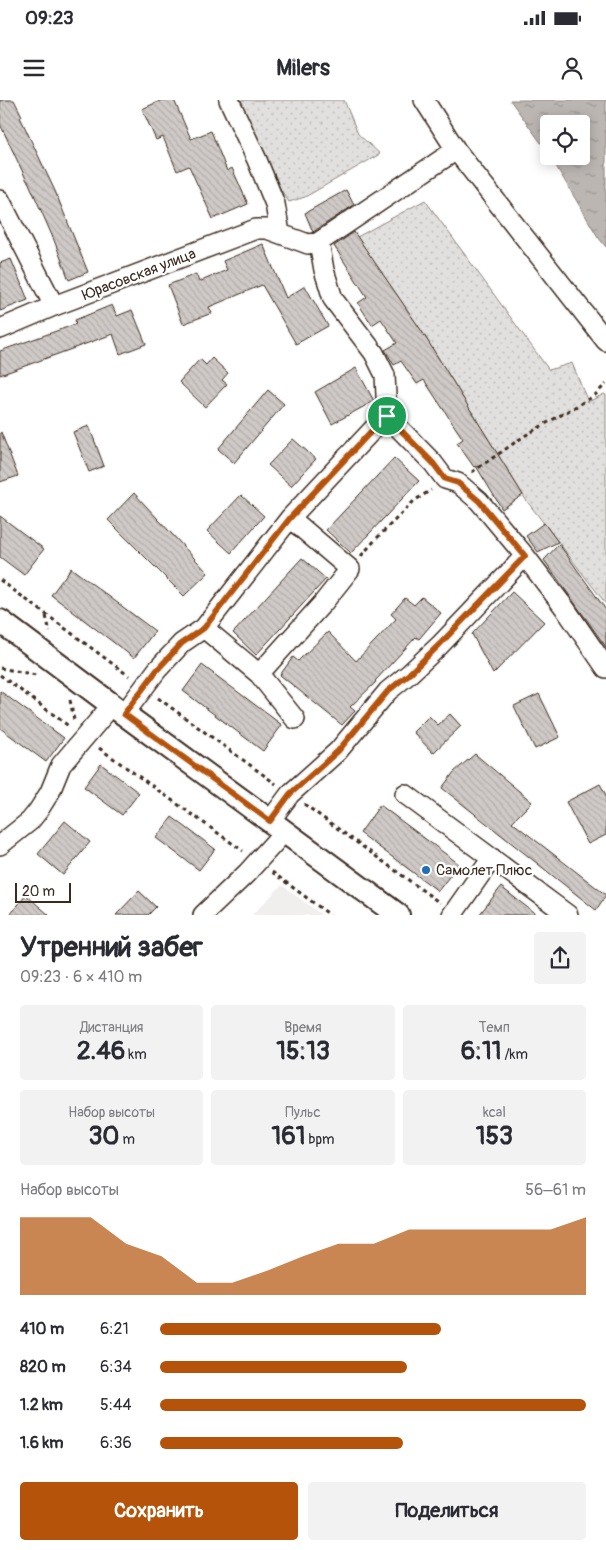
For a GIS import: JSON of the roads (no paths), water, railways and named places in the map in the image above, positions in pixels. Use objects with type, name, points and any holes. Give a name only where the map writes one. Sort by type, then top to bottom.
[{"type":"main road","points":[[0,621],[398,915]]},
{"type":"street","points":[[229,100],[275,204],[280,233]]},
{"type":"street","points":[[424,100],[456,150],[606,341]]},
{"type":"street","points":[[456,150],[319,242],[324,270],[333,299],[374,353],[385,375],[387,416],[451,481],[479,501],[564,607],[606,668]]},
{"type":"street","points":[[0,200],[54,306]]},
{"type":"street","name":"Юрасовская улица","points":[[0,329],[54,306],[256,229],[267,229],[308,244],[319,242]]},
{"type":"street","points":[[0,845],[30,821],[38,811],[81,735],[118,709],[144,687],[182,643],[204,628],[290,518],[387,416]]},
{"type":"street","points":[[259,674],[323,603],[350,569],[290,518]]},
{"type":"street","points":[[203,915],[258,861],[277,826],[290,794],[338,751],[388,691],[440,644],[525,556]]},
{"type":"street","points":[[204,628],[259,674],[295,718]]},
{"type":"street","points":[[405,794],[568,915]]},
{"type":"street","points":[[453,914],[492,858]]},
{"type":"water","points":[[510,100],[606,100],[606,247],[598,237],[555,165],[590,165],[590,115],[540,115],[540,142]]},
{"type":"place","name":"Самолет Плюс","points":[[426,870]]}]
